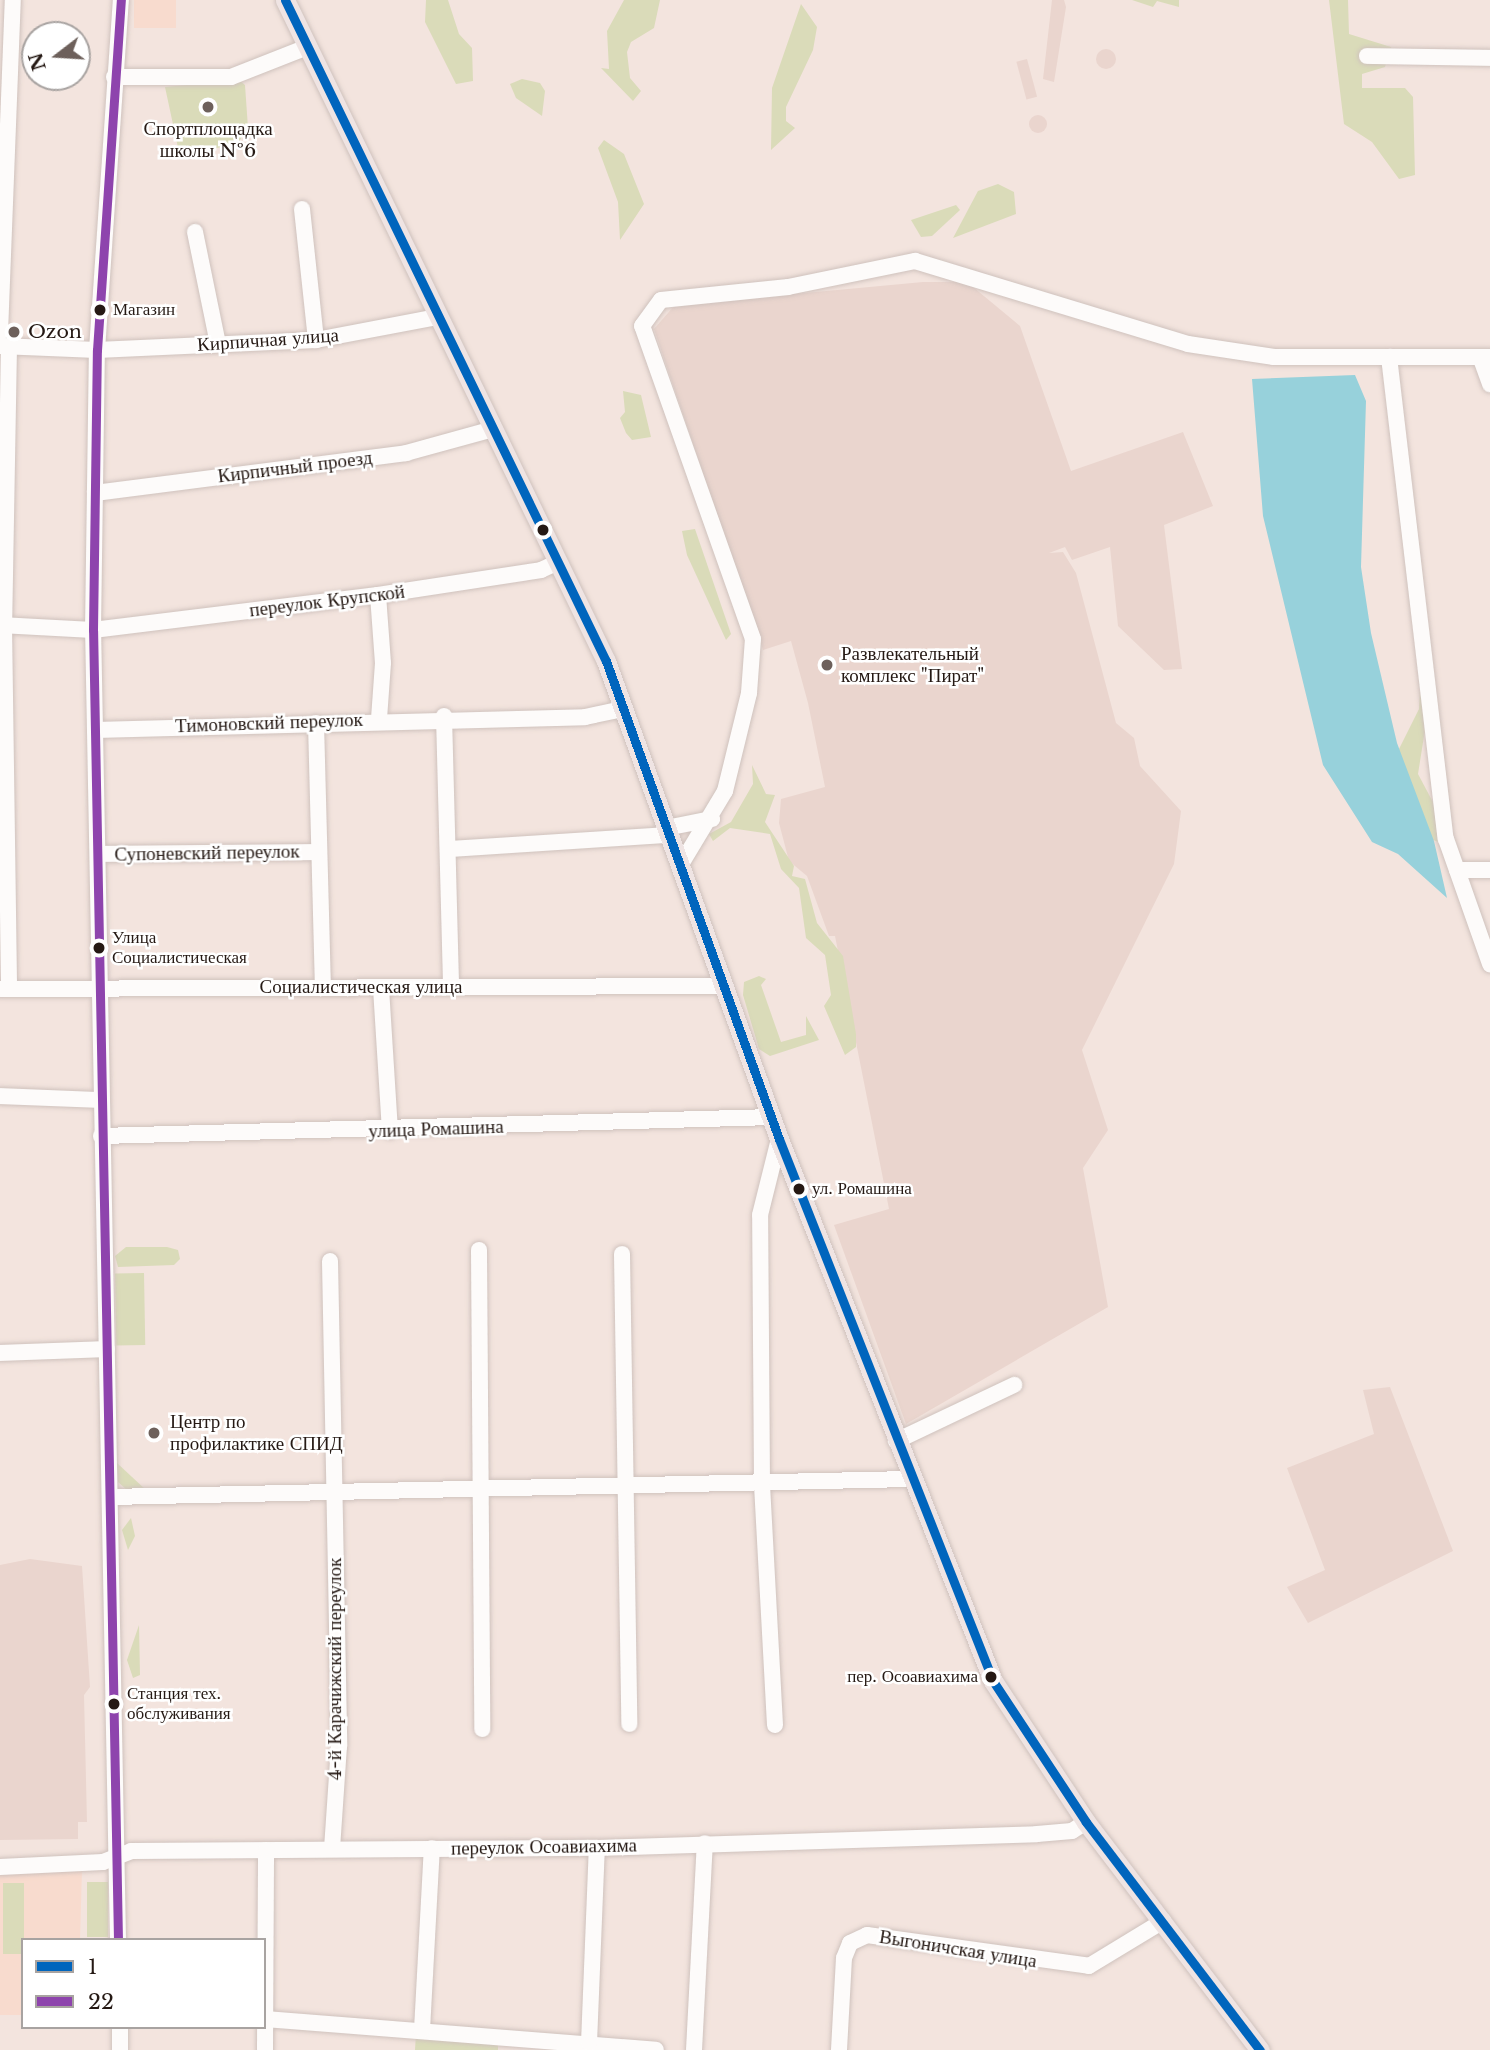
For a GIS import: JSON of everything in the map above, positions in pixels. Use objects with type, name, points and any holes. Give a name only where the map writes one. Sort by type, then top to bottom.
[{"type":"main road","points":[[285,0],[558,562],[623,709],[779,1139],[993,1681],[1086,1822],[1260,2050]]},
{"type":"street","points":[[4,989],[3,342],[13,0]]},
{"type":"street","points":[[118,1938],[93,630],[97,350],[121,0]]},
{"type":"street","points":[[114,78],[231,77],[307,47]]},
{"type":"street","points":[[1367,56],[1490,58]]},
{"type":"street","points":[[302,209],[316,340]]},
{"type":"street","points":[[195,232],[218,344]]},
{"type":"street","points":[[680,866],[712,819],[725,791],[750,693],[753,639],[642,326],[661,300],[788,287],[915,261],[1188,344],[1274,357],[1485,358],[1490,384]]},
{"type":"street","name":"Кирпичная улица","points":[[3,342],[97,350],[316,340],[438,317]]},
{"type":"street","points":[[1389,357],[1438,781],[1457,870],[1490,964]]},
{"type":"street","name":"Кирпичный проезд","points":[[95,493],[406,453],[493,429]]},
{"type":"street","name":"переулок Крупской","points":[[2,625],[93,630],[378,595],[558,562]]},
{"type":"street","points":[[378,595],[383,663],[379,719]]},
{"type":"street","name":"Тимоновский переулок","points":[[95,730],[444,716],[585,717],[623,709]]},
{"type":"street","points":[[444,716],[452,987]]},
{"type":"street","points":[[316,723],[316,852],[323,987]]},
{"type":"street","points":[[450,849],[668,831],[712,819]]},
{"type":"street","name":"Супоневский переулок","points":[[97,854],[316,852]]},
{"type":"street","points":[[1457,870],[1490,870]]},
{"type":"street","name":"Социалистическая улица","points":[[4,989],[722,986]]},
{"type":"street","points":[[381,988],[390,1131]]},
{"type":"street","points":[[0,1097],[101,1100]]},
{"type":"street","name":"улица Ромашина","points":[[101,1136],[390,1131],[771,1117]]},
{"type":"street","points":[[775,1726],[762,1483],[760,1215],[779,1139]]},
{"type":"street","points":[[479,1250],[482,1729]]},
{"type":"street","points":[[622,1254],[629,1724]]},
{"type":"street","name":"4-й Карачижский переулок","points":[[330,1261],[332,1490],[340,1746],[332,1848]]},
{"type":"street","points":[[0,1353],[107,1349]]},
{"type":"street","points":[[896,1441],[1014,1385]]},
{"type":"street","points":[[110,1497],[911,1479]]},
{"type":"street","name":"переулок Осоавиахима","points":[[0,1867],[115,1856],[266,1850],[597,1847],[1037,1834],[1072,1831],[1086,1822]]},
{"type":"street","points":[[694,2050],[705,1843]]},
{"type":"street","points":[[589,2043],[597,1847]]},
{"type":"street","points":[[422,2030],[432,1848]]},
{"type":"street","points":[[265,1938],[266,1850]]},
{"type":"street","name":"Выгоничская улица","points":[[839,2050],[844,1958],[850,1943],[867,1935],[1089,1966],[1163,1921]]},
{"type":"street","points":[[266,2019],[656,2050]]},
{"type":"street","points":[[120,2029],[120,2050]]},
{"type":"street","points":[[265,2029],[265,2050]]},
{"type":"shaded area","points":[[134,0],[176,0],[176,28],[134,28]]},
{"type":"shaded area","points":[[1052,0],[1064,0],[1066,7],[1054,82],[1043,79]]},
{"type":"shaded area","points":[[1106,49],[1113,52],[1116,59],[1113,66],[1106,69],[1099,66],[1096,59],[1099,52]]},
{"type":"shaded area","points":[[1027,59],[1037,97],[1026,100],[1016,62]]},
{"type":"shaded area","points":[[1038,115],[1045,117],[1045,131],[1038,133],[1031,131],[1029,124],[1031,117]]},
{"type":"shaded area","points":[[923,282],[967,282],[1020,326],[1071,471],[1183,432],[1213,506],[1164,525],[1182,669],[1164,670],[1118,626],[1110,547],[1072,560],[1065,547],[1049,553],[1063,552],[1076,573],[1116,723],[1134,738],[1140,766],[1181,811],[1174,864],[1082,1050],[1108,1130],[1083,1168],[1108,1307],[906,1424],[834,1225],[889,1209],[835,936],[829,936],[807,876],[789,861],[779,823],[781,799],[825,787],[808,703],[791,641],[763,650],[654,329],[675,305]]},
{"type":"shaded area","points":[[1390,1387],[1453,1551],[1308,1623],[1287,1587],[1325,1570],[1287,1468],[1374,1434],[1363,1390]]},
{"type":"shaded area","points":[[30,1559],[82,1566],[90,1687],[84,1695],[87,1822],[78,1822],[78,1839],[0,1840],[0,1565]]},
{"type":"shaded area","points":[[82,1869],[80,1938],[21,1938],[21,2015],[0,2015],[0,1871]]},
{"type":"green space","points":[[426,0],[448,0],[459,34],[472,48],[473,81],[456,84],[425,22]]},
{"type":"green space","points":[[624,0],[660,0],[654,28],[631,42],[627,52],[630,78],[641,91],[633,101],[601,68],[609,69],[607,31]]},
{"type":"green space","points":[[1132,0],[1179,0],[1179,7],[1157,1],[1153,7]]},
{"type":"green space","points":[[1329,0],[1348,0],[1349,34],[1391,47],[1385,67],[1362,74],[1362,88],[1405,88],[1413,97],[1415,175],[1399,179],[1372,142],[1344,124]]},
{"type":"green space","points":[[801,4],[817,27],[813,50],[786,107],[786,121],[795,128],[771,150],[772,88]]},
{"type":"green space","points":[[522,79],[540,83],[545,91],[542,116],[516,98],[510,84]]},
{"type":"green space","name":"Спортплощадка школы №6","points":[[239,80],[245,85],[248,128],[238,143],[180,157],[165,87]]},
{"type":"green space","points":[[604,140],[624,154],[644,204],[620,240],[618,202],[598,148]]},
{"type":"green space","points":[[998,184],[1014,192],[1016,214],[953,238],[978,191]]},
{"type":"green space","points":[[956,205],[960,210],[932,236],[921,237],[911,220]]},
{"type":"green space","points":[[623,391],[641,395],[651,437],[632,440],[626,433],[620,418],[625,412]]},
{"type":"green space","points":[[695,529],[731,634],[726,640],[687,555],[682,531]]},
{"type":"green space","points":[[1420,690],[1425,730],[1418,774],[1435,806],[1441,843],[1428,838],[1400,764],[1399,749],[1419,709]]},
{"type":"green space","points":[[752,765],[766,794],[775,795],[765,822],[794,866],[792,876],[805,879],[817,923],[843,956],[856,1034],[856,1047],[845,1055],[824,1006],[831,995],[825,955],[806,938],[799,888],[781,869],[770,834],[730,828],[713,841],[709,834],[731,822],[753,784]]},
{"type":"green space","points":[[759,976],[766,979],[761,985],[781,1042],[806,1035],[806,1016],[819,1040],[770,1056],[759,1049],[743,995],[744,982]]},
{"type":"green space","points":[[126,1247],[167,1247],[178,1250],[180,1259],[174,1265],[118,1267],[115,1256]]},
{"type":"green space","points":[[144,1273],[145,1345],[116,1345],[115,1274]]},
{"type":"green space","points":[[117,1463],[146,1490],[127,1490],[118,1482]]},
{"type":"green space","points":[[131,1518],[135,1536],[128,1550],[122,1530]]},
{"type":"green space","points":[[139,1625],[140,1675],[133,1678],[127,1660]]},
{"type":"green space","points":[[87,1882],[108,1882],[108,1937],[87,1937]]},
{"type":"green space","points":[[3,1883],[24,1883],[24,1938],[21,1938],[21,1954],[3,1954]]},
{"type":"green space","points":[[416,2034],[498,2043],[498,2050],[415,2050]]},
{"type":"water","points":[[1355,375],[1366,401],[1361,567],[1371,633],[1397,743],[1434,841],[1447,898],[1398,854],[1372,842],[1323,765],[1263,516],[1252,379]]},
{"type":"transit line","name":"22","points":[[118,1938],[93,630],[97,350],[121,0]]},
{"type":"transit line","name":"1","points":[[285,0],[606,661],[779,1139],[993,1681],[1086,1822],[1260,2050]]},
{"type":"place","name":"Спортплощадка школы №6","points":[[208,107]]},
{"type":"place","name":"Магазин","points":[[100,310]]},
{"type":"place","name":"Ozon","points":[[14,332]]},
{"type":"place","name":"Развлекательный комплекс \"Пират\"","points":[[827,665]]},
{"type":"place","name":"Улица Социалистическая","points":[[99,948]]},
{"type":"place","name":"ул. Ромашина","points":[[799,1189]]},
{"type":"place","name":"Центр по профилактике СПИД","points":[[154,1433]]},
{"type":"place","name":"пер. Осоавиахима","points":[[991,1677]]},
{"type":"place","name":"Станция тех. обслуживания","points":[[114,1704]]}]
